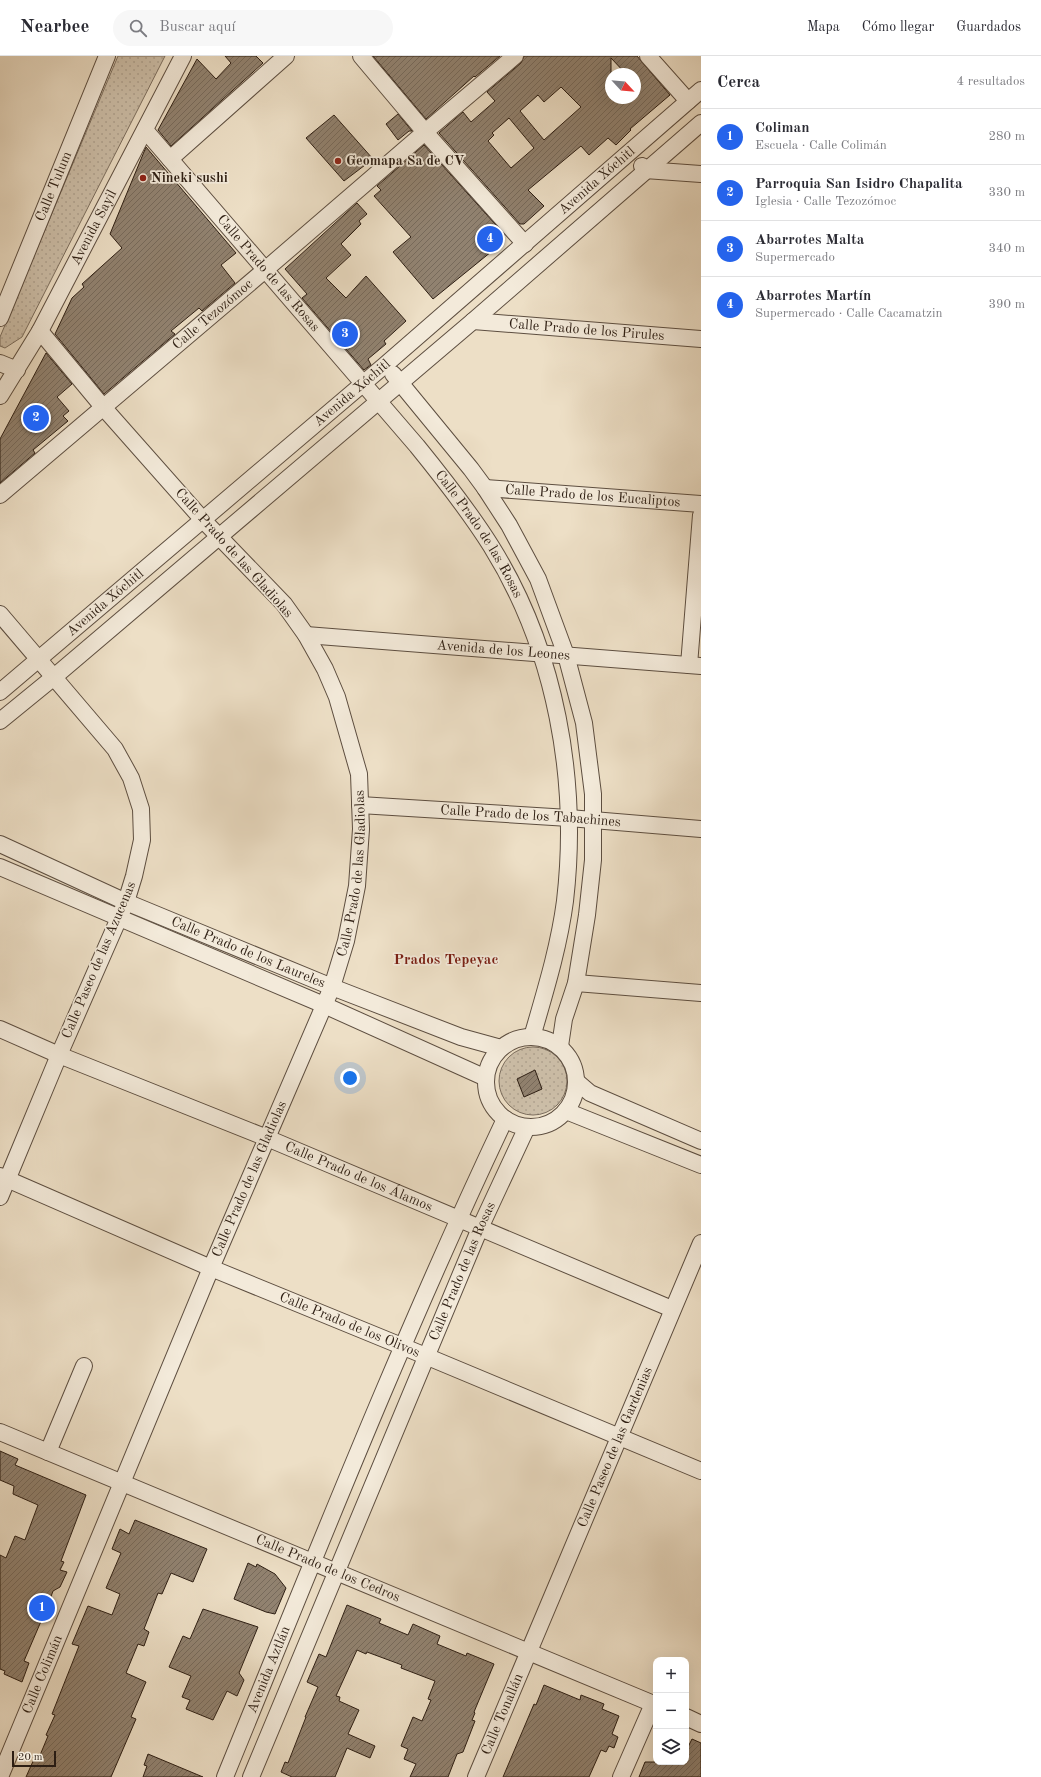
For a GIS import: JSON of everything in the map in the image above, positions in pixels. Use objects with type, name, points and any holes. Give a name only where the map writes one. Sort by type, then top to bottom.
[{"type":"street","name":"Calle Tulum","points":[[0,318],[108,56]]},
{"type":"street","name":"Avenida Sayil","points":[[0,396],[40,331],[183,56]]},
{"type":"street","points":[[170,160],[286,56]]},
{"type":"street","points":[[361,56],[425,132],[525,244]]},
{"type":"street","name":"Calle Tezozómoc","points":[[0,495],[515,56]]},
{"type":"street","points":[[648,56],[688,101]]},
{"type":"street","name":"Avenida Xóchitl","points":[[0,692],[40,660],[385,365],[701,90]]},
{"type":"street","name":"Avenida Xóchitl","points":[[0,721],[220,536],[701,123]]},
{"type":"street","name":"Calle Prado de las Rosas","points":[[145,130],[378,400],[449,486],[491,546],[516,592],[541,653],[558,725],[566,772],[569,818],[568,860],[565,894],[558,942],[532,1037]]},
{"type":"street","points":[[630,152],[645,170],[701,174]]},
{"type":"street","name":"Calle Prado de los Pirules","points":[[473,320],[701,339]]},
{"type":"street","name":"Calle Prado de las Gladiolas","points":[[40,331],[203,520],[284,604],[306,635],[325,669],[337,697],[359,774],[361,829],[357,886],[346,941],[332,987],[211,1268],[122,1483]]},
{"type":"street","points":[[0,363],[16,370]]},
{"type":"street","name":"Calle Prado de las Rosas","points":[[385,365],[485,488],[509,525],[538,579],[566,655],[584,723],[593,794],[593,860],[588,907],[576,983],[564,1019],[560,1046]]},
{"type":"street","name":"Calle Prado de los Eucaliptos","points":[[485,488],[701,504]]},
{"type":"street","points":[[695,666],[701,515]]},
{"type":"street","name":"Calle Paseo de las Azucenas","points":[[0,614],[115,749],[131,778],[141,808],[142,840],[134,876],[120,918],[4,1178],[0,1197]]},
{"type":"street","name":"Avenida de los Leones","points":[[306,635],[695,666]]},
{"type":"street","name":"Calle Prado de los Tabachines","points":[[360,805],[569,818],[701,829]]},
{"type":"street","name":"Calle Prado de los Laureles","points":[[0,844],[126,902],[332,987],[462,1037],[501,1048]]},
{"type":"street","name":"Calle Prado de los Laureles","points":[[0,867],[324,1005],[486,1078]]},
{"type":"street","points":[[576,983],[701,994]]},
{"type":"street","name":"Calle Prado de los Álamos","points":[[0,1029],[59,1055],[267,1138],[672,1309]]},
{"type":"street","points":[[532,1037],[551,1041],[560,1046],[572,1062],[576,1081],[574,1097],[566,1111],[552,1122],[536,1127],[527,1127],[505,1119],[494,1108],[488,1094],[486,1078],[491,1062],[501,1048],[516,1040],[532,1037]]},
{"type":"street","points":[[576,1081],[590,1093],[701,1141]]},
{"type":"street","points":[[566,1111],[701,1164]]},
{"type":"street","name":"Calle Prado de las Rosas","points":[[313,1562],[458,1219],[505,1119]]},
{"type":"street","name":"Calle Prado de las Rosas","points":[[337,1572],[480,1228],[527,1127]]},
{"type":"street","name":"Calle Prado de los Olivos","points":[[4,1178],[211,1268],[427,1356],[701,1471]]},
{"type":"street","name":"Calle Paseo de las Gardenias","points":[[529,1652],[618,1437],[701,1243]]},
{"type":"street","points":[[48,1452],[84,1366]]},
{"type":"street","name":"Calle Prado de los Cedros","points":[[0,1432],[653,1703]]},
{"type":"street","name":"Calle Colimán","points":[[0,1777],[122,1483]]},
{"type":"street","name":"Avenida Aztlán","points":[[225,1777],[313,1562]]},
{"type":"street","name":"Avenida Aztlán","points":[[251,1777],[337,1572]]},
{"type":"street","name":"Calle Tonallán","points":[[476,1777],[529,1652]]},
{"type":"street","points":[[621,1777],[653,1708]]},
{"type":"street","points":[[689,1718],[701,1724]]},
{"type":"shaded area","points":[[118,56],[165,56],[22,337],[5,348],[0,346],[0,337]]},
{"type":"shaded area","points":[[533,1047],[546,1049],[557,1057],[565,1068],[567,1081],[565,1094],[557,1105],[546,1113],[533,1115],[520,1113],[509,1105],[501,1094],[499,1081],[501,1068],[509,1057],[520,1049]]},
{"type":"building","points":[[225,56],[256,56],[263,63],[171,146],[158,130],[197,59],[216,79],[231,63]]},
{"type":"building","points":[[373,56],[500,56],[475,77],[474,76],[426,119]]},
{"type":"building","points":[[524,56],[637,56],[670,95],[630,129],[631,130],[616,145],[608,138],[589,155],[581,146],[528,190],[544,206],[524,224],[520,224],[439,133],[463,112],[471,122],[495,101],[487,92],[521,63]],"holes":[[[561,87],[581,107],[544,140],[520,111],[538,95],[544,102]],[[509,118],[534,148],[511,168],[488,141],[494,135],[492,133]]]},
{"type":"building","points":[[398,114],[412,131],[409,131],[398,140],[386,124]]},
{"type":"building","points":[[334,115],[373,159],[344,181],[306,138]]},
{"type":"building","points":[[424,145],[504,234],[502,243],[433,299],[393,252],[411,237],[374,196],[381,190],[377,186]]},
{"type":"building","points":[[146,147],[236,253],[221,265],[235,283],[202,311],[199,308],[171,331],[175,334],[104,394],[55,334],[72,298],[84,287],[82,284],[122,248],[110,234]]},
{"type":"building","points":[[357,203],[367,214],[359,221],[361,224],[341,244],[351,255],[326,278],[346,298],[366,276],[406,321],[384,341],[386,344],[368,359],[371,365],[364,370],[302,298],[307,294],[285,269]]},
{"type":"building","points":[[46,353],[72,384],[57,397],[69,411],[63,416],[68,421],[33,450],[35,453],[0,483],[0,439]]},
{"type":"building","points":[[535,1070],[542,1089],[524,1097],[517,1079]]},
{"type":"building","points":[[0,1451],[18,1459],[15,1465],[86,1495],[61,1561],[64,1562],[60,1570],[67,1572],[60,1587],[53,1591],[49,1602],[52,1605],[46,1620],[42,1619],[24,1661],[29,1663],[22,1682],[4,1674],[5,1671],[0,1669],[0,1555],[6,1558],[15,1536],[25,1540],[38,1505],[13,1494],[14,1486],[0,1480]]},
{"type":"building","points":[[135,1520],[207,1549],[193,1582],[171,1573],[162,1594],[158,1593],[144,1629],[149,1632],[144,1646],[138,1644],[126,1673],[146,1682],[131,1717],[136,1719],[111,1777],[26,1777],[34,1759],[38,1760],[48,1736],[46,1735],[55,1715],[52,1714],[79,1646],[72,1644],[88,1606],[112,1615],[120,1594],[106,1588],[121,1553],[112,1549],[120,1529],[129,1534]]},
{"type":"building","points":[[248,1563],[256,1567],[257,1564],[275,1574],[286,1588],[275,1614],[266,1612],[234,1599]]},
{"type":"building","points":[[347,1605],[381,1619],[379,1623],[408,1635],[413,1624],[440,1636],[437,1644],[466,1656],[467,1653],[494,1664],[474,1712],[475,1713],[472,1720],[475,1721],[463,1752],[457,1754],[448,1777],[410,1777],[416,1764],[404,1759],[408,1749],[401,1746],[413,1717],[422,1721],[431,1700],[428,1699],[435,1681],[401,1668],[402,1665],[367,1652],[366,1654],[357,1650],[336,1696],[340,1697],[339,1701],[359,1710],[348,1734],[375,1746],[370,1758],[347,1748],[335,1777],[292,1777],[281,1772],[285,1762],[288,1763],[318,1687],[307,1682],[319,1654],[326,1657]]},
{"type":"building","points":[[203,1609],[258,1627],[239,1673],[244,1680],[237,1696],[227,1691],[213,1720],[186,1709],[190,1700],[182,1697],[191,1676],[169,1667],[183,1636],[190,1639]]},
{"type":"building","points":[[544,1685],[580,1700],[581,1695],[604,1704],[602,1709],[619,1716],[612,1734],[618,1737],[614,1748],[609,1746],[606,1752],[601,1750],[589,1777],[503,1777],[534,1704],[536,1705]]},
{"type":"building","points":[[692,1739],[701,1743],[701,1777],[639,1777],[645,1762],[653,1762],[653,1765],[689,1765],[689,1745]]},
{"type":"building","points":[[148,1754],[203,1777],[143,1777],[147,1766],[144,1765]]},
{"type":"place","name":"Geomapa Sa de CV","points":[[338,161]]},
{"type":"place","name":"Nineki sushi","points":[[143,178]]},
{"type":"place","name":"Abarrotes Martín","points":[[490,239]]},
{"type":"place","name":"Abarrotes Malta","points":[[345,334]]},
{"type":"place","name":"Parroquia San Isidro Chapalita","points":[[36,418]]},
{"type":"place","name":"Coliman","points":[[42,1608]]},
{"type":"district","name":"Prados Tepeyac","points":[[446,960]]}]
